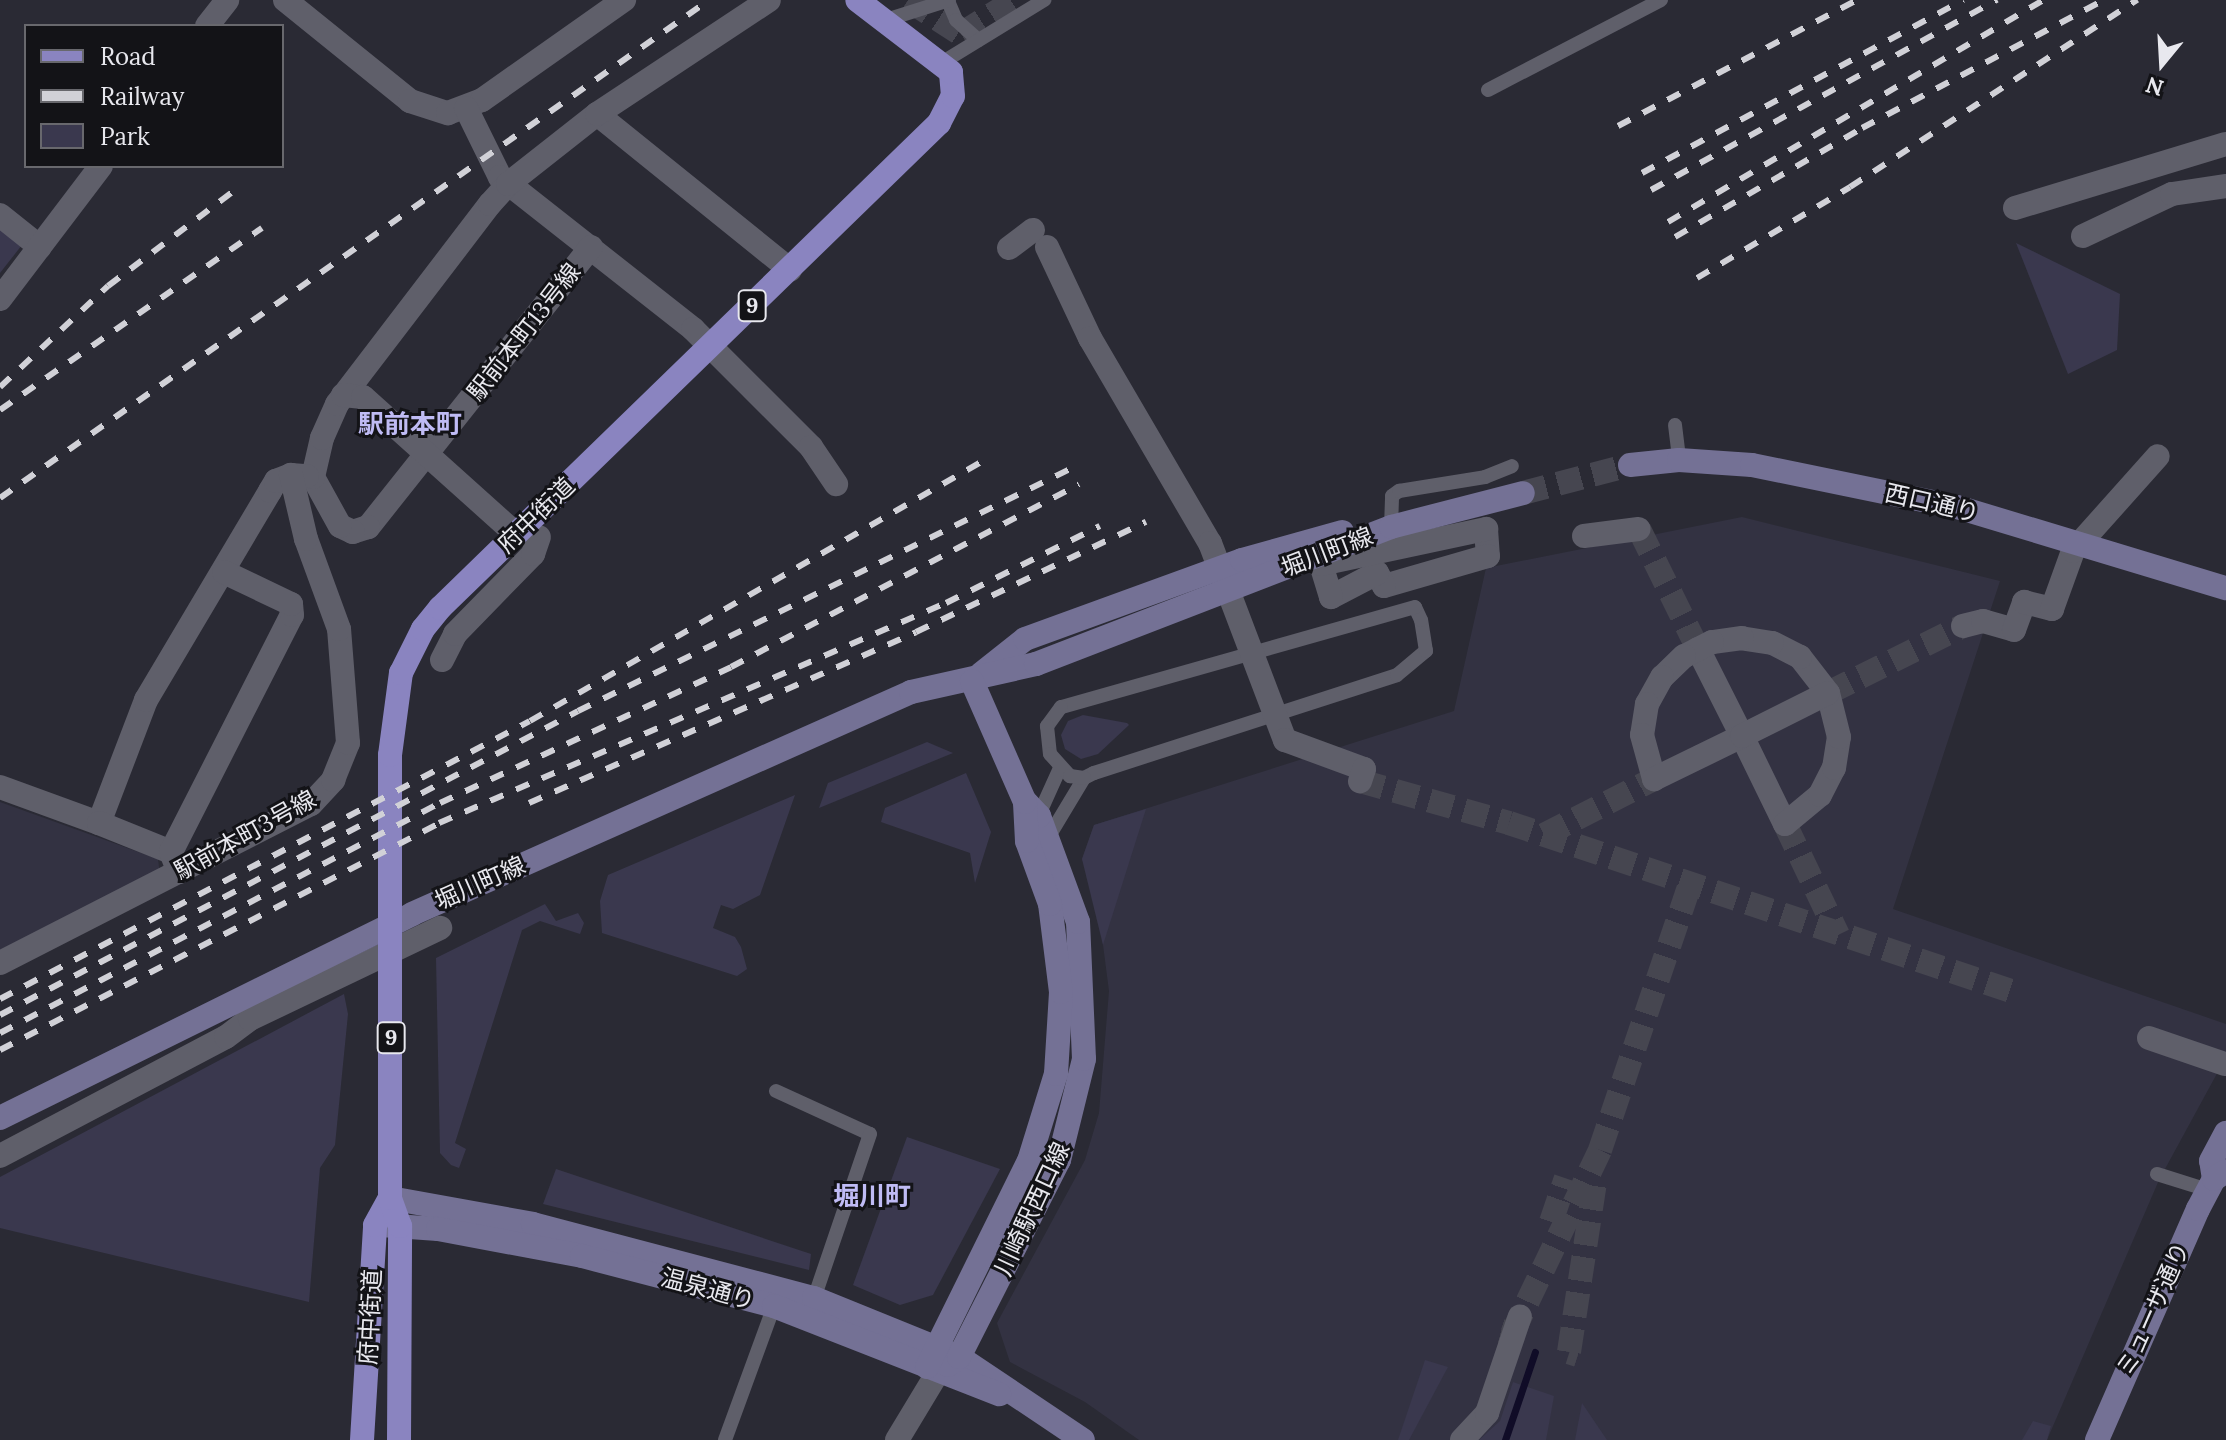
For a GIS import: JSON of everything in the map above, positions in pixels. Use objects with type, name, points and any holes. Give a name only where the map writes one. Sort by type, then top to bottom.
[{"type":"main road","points":[[872,6],[943,62]]},
{"type":"main road","name":"府中街道","points":[[399,1440],[400,1226],[390,1198],[390,755],[395,698],[423,629],[528,536],[710,346],[939,123],[953,96],[951,72],[943,62]]},
{"type":"main road","name":"府中街道","points":[[362,1440],[375,1225],[390,1198]]},
{"type":"street","points":[[209,24],[227,0]]},
{"type":"street","points":[[285,0],[410,101],[430,111],[466,108],[624,0]]},
{"type":"street","points":[[99,823],[146,700],[224,572],[250,537],[276,481],[302,476],[343,395],[508,184],[597,114],[769,0]]},
{"type":"street","points":[[466,108],[493,167],[508,184],[591,247],[710,346],[811,447],[836,484]]},
{"type":"street","points":[[597,114],[790,270]]},
{"type":"street","points":[[2015,208],[2226,144]]},
{"type":"street","points":[[0,299],[99,168]]},
{"type":"street","points":[[2083,236],[2172,194],[2226,186]]},
{"type":"street","points":[[0,215],[40,247]]},
{"type":"street","points":[[1009,248],[1040,238],[1090,338],[1215,547],[1285,740],[1364,769],[1360,781]]},
{"type":"street","name":"駅前本町13号線","points":[[302,476],[340,526],[361,531],[428,455],[591,247]]},
{"type":"street","points":[[343,395],[363,397],[428,455],[528,536],[533,554],[455,634],[442,660]]},
{"type":"street","points":[[1963,626],[1983,621],[2014,630],[2024,602],[2052,609],[2073,551],[2158,456]]},
{"type":"street","name":"西口通り","points":[[1630,465],[1679,460],[1752,465],[1957,507],[2226,588]]},
{"type":"street","name":"駅前本町3号線","points":[[0,963],[175,862],[311,804],[333,780],[348,743],[337,613],[306,539],[302,476]]},
{"type":"street","points":[[1391,527],[1523,493]]},
{"type":"street","name":"堀川町線","points":[[0,1118],[248,1008],[438,902],[911,692],[972,681],[1036,664],[1391,527]]},
{"type":"street","points":[[1486,529],[1488,556],[1384,586],[1377,573],[1331,597],[1321,564],[1456,535],[1486,529]]},
{"type":"street","points":[[1584,536],[1639,529]]},
{"type":"street","points":[[0,787],[99,823],[175,862],[292,615],[291,604],[224,572]]},
{"type":"street","points":[[1698,649],[1742,736],[1785,824],[1820,795],[1834,768],[1839,737],[1828,693],[1800,657],[1772,643],[1742,638],[1698,649],[1662,677],[1647,704],[1642,735],[1646,765],[1654,779],[1742,736],[1828,693]]},
{"type":"street","name":"川崎駅西口線","points":[[940,1361],[1059,1160],[1084,1059],[1078,922],[972,681]]},
{"type":"street","points":[[226,1037],[248,1008],[440,928]]},
{"type":"street","points":[[0,1156],[226,1037],[254,1032],[363,982]]},
{"type":"street","points":[[2149,1038],[2225,1064]]},
{"type":"street","name":"ミューザ通り","points":[[2097,1440],[2219,1180],[2211,1161],[2226,1133]]},
{"type":"street","name":"温泉通り","points":[[390,1198],[533,1224],[810,1308],[940,1361],[1028,1403],[1083,1440]]},
{"type":"street","name":"温泉通り","points":[[375,1225],[400,1226],[582,1256],[774,1306],[810,1308]]},
{"type":"street","points":[[1462,1440],[1487,1413],[1520,1316]]},
{"type":"street","points":[[897,1440],[940,1361]]},
{"type":"lane","points":[[872,6],[948,0],[956,20],[978,40]]},
{"type":"lane","points":[[943,62],[1044,0]]},
{"type":"lane","points":[[1488,90],[1661,0]]},
{"type":"lane","points":[[1675,425],[1679,460]]},
{"type":"lane","points":[[1391,527],[1392,496],[1399,491],[1485,477],[1512,466]]},
{"type":"lane","points":[[1035,824],[1084,778],[1131,756],[1397,675],[1426,651],[1421,620],[1415,607],[1061,707],[1052,716],[1046,741],[1060,768],[1084,778]]},
{"type":"lane","points":[[1035,824],[1060,768]]},
{"type":"lane","points":[[776,1091],[870,1134],[810,1308]]},
{"type":"lane","points":[[2157,1174],[2219,1180]]},
{"type":"lane","points":[[725,1440],[774,1306]]},
{"type":"shaded area","points":[[1742,517],[2000,581],[1893,909],[2226,1024],[2226,1057],[2159,1180],[2047,1440],[1139,1440],[1085,1402],[1010,1362],[997,1323],[1085,1160],[1099,1113],[1109,991],[1099,914],[1082,859],[1094,825],[1454,711],[1486,568]]},
{"type":"shaded area","points":[[0,802],[158,859],[160,875],[0,957]]},
{"type":"green space","points":[[0,225],[22,245],[0,273]]},
{"type":"green space","points":[[2016,243],[2120,294],[2117,350],[2068,374]]},
{"type":"green space","points":[[1083,715],[1129,725],[1098,754],[1081,759],[1065,749],[1061,735],[1068,721]]},
{"type":"green space","points":[[927,742],[953,753],[819,808],[828,783]]},
{"type":"green space","points":[[966,773],[991,832],[975,883],[970,853],[881,822],[885,808]]},
{"type":"green space","points":[[795,795],[760,895],[733,909],[721,905],[713,928],[735,937],[747,969],[737,976],[602,933],[600,901],[608,875]]},
{"type":"green space","points":[[1146,809],[1103,945],[1082,859],[1094,825]]},
{"type":"green space","points":[[545,904],[556,921],[578,913],[584,923],[580,934],[540,921],[522,930],[455,1143],[466,1149],[459,1168],[451,1165],[440,1153],[436,958]]},
{"type":"green space","points":[[344,994],[348,1014],[335,1145],[320,1168],[309,1302],[0,1228],[0,1177]]},
{"type":"green space","points":[[907,1137],[1000,1169],[933,1295],[900,1305],[853,1285]]},
{"type":"green space","points":[[556,1169],[811,1254],[809,1270],[543,1204]]},
{"type":"green space","points":[[1425,1360],[1448,1367],[1409,1440],[1398,1440]]},
{"type":"green space","points":[[1513,1382],[1554,1396],[1546,1440],[1479,1440],[1500,1421]]},
{"type":"green space","points":[[1582,1403],[1607,1440],[1575,1440]]},
{"type":"green space","points":[[2033,1421],[2051,1426],[2047,1440],[2022,1440]]},
{"type":"waterway","points":[[1505,1440],[1535,1352]]},
{"type":"tunnel","points":[[908,0],[961,34],[1015,0]]},
{"type":"tunnel","points":[[1523,493],[1630,465]]},
{"type":"tunnel","points":[[1639,529],[1698,649]]},
{"type":"tunnel","points":[[1828,693],[1963,626]]},
{"type":"tunnel","points":[[1544,835],[1654,779]]},
{"type":"tunnel","points":[[1360,781],[1509,823],[2014,992]]},
{"type":"tunnel","points":[[1785,824],[1838,935]]},
{"type":"tunnel","points":[[1501,1331],[1512,1334],[1600,1150],[1689,887]]},
{"type":"tunnel","points":[[1578,1355],[1569,1352],[1596,1176]]},
{"type":"tunnel","points":[[1551,1222],[1566,1178]]},
{"type":"railway","points":[[0,498],[709,0]]},
{"type":"railway","points":[[1618,126],[1857,0]]},
{"type":"railway","points":[[1642,173],[1963,0]]},
{"type":"railway","points":[[1651,190],[1997,0]]},
{"type":"railway","points":[[1668,222],[2044,0]]},
{"type":"railway","points":[[1675,237],[1862,128],[2104,0]]},
{"type":"railway","points":[[1697,278],[1850,187],[2137,0]]},
{"type":"railway","points":[[0,387],[108,286],[239,187]]},
{"type":"railway","points":[[0,410],[262,228]]},
{"type":"railway","points":[[0,999],[530,721],[988,458]]},
{"type":"railway","points":[[0,1015],[578,711],[1070,469]]},
{"type":"railway","points":[[0,1033],[440,803],[731,667],[1079,484]]},
{"type":"railway","points":[[529,803],[916,632],[1146,522]]},
{"type":"railway","points":[[0,1050],[439,823],[946,603],[1100,526]]},
{"type":"district","name":"駅前本町","points":[[410,424]]},
{"type":"district","name":"堀川町","points":[[872,1196]]}]
